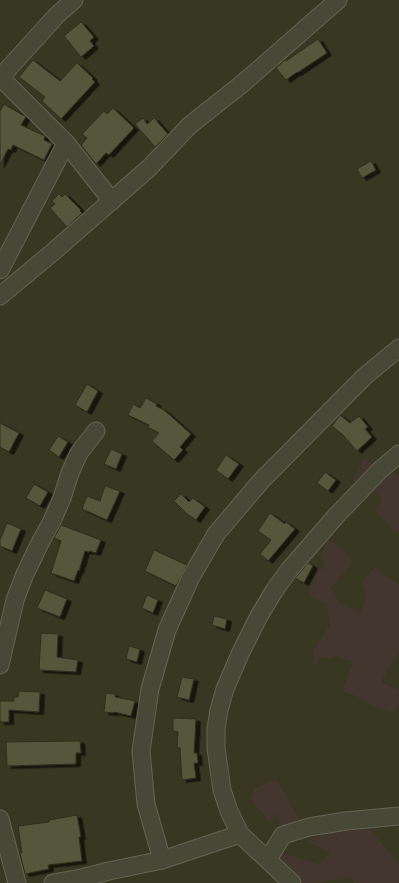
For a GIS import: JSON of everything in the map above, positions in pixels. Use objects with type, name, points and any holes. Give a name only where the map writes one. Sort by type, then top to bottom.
[{"type":"street","points":[[74,0],[57,15],[0,78],[66,143],[112,201]]},
{"type":"street","points":[[0,296],[112,201],[148,168],[190,125],[242,84],[338,0]]},
{"type":"street","points":[[0,270],[66,143]]},
{"type":"street","points":[[162,860],[146,804],[140,751],[150,689],[167,630],[191,577],[216,534],[261,481],[364,376],[399,348]]},
{"type":"street","points":[[0,665],[15,600],[25,574],[55,515],[79,452],[96,431]]},
{"type":"street","points":[[292,883],[240,834],[229,811],[222,790],[216,748],[216,729],[219,710],[225,689],[237,661],[259,616],[274,591],[289,570],[336,516],[380,470],[399,454]]},
{"type":"street","points":[[268,859],[283,836],[309,827],[339,822],[399,816]]},
{"type":"street","points":[[0,820],[17,883]]},
{"type":"street","points":[[53,883],[83,881],[109,871],[162,860],[240,834]]},
{"type":"shaded area","points":[[363,459],[399,476],[399,533],[375,512],[382,499],[372,487],[352,481]]},
{"type":"shaded area","points":[[328,539],[348,553],[352,563],[331,588],[339,603],[360,613],[366,594],[361,583],[375,567],[399,585],[399,650],[381,682],[399,690],[399,703],[393,713],[375,707],[358,697],[342,691],[353,662],[337,656],[331,659],[321,657],[314,667],[313,650],[330,625],[327,604],[308,596],[319,568],[326,569],[321,557]]},
{"type":"shaded area","points":[[276,780],[306,828],[298,839],[282,830],[278,814],[269,821],[250,799],[255,788]]},
{"type":"shaded area","points":[[368,827],[399,864],[399,883],[354,883],[351,877],[316,883],[293,883],[272,852],[280,852],[319,864],[330,853],[307,841],[339,829]]},
{"type":"building","points":[[81,22],[94,37],[90,41],[94,46],[81,57],[64,36]]},
{"type":"building","points":[[318,39],[327,53],[286,80],[276,68],[285,60],[286,61]]},
{"type":"building","points":[[33,60],[60,81],[77,63],[93,78],[92,79],[95,82],[61,119],[42,101],[45,97],[19,77]]},
{"type":"building","points":[[4,104],[26,117],[21,125],[45,136],[44,140],[52,144],[44,160],[13,145],[11,150],[8,149],[0,165],[0,111]]},
{"type":"building","points":[[113,108],[134,128],[109,155],[106,153],[96,164],[81,145],[87,138],[82,134],[104,111],[107,114]]},
{"type":"building","points":[[143,118],[147,124],[154,118],[168,134],[155,147],[135,124]]},
{"type":"building","points":[[371,161],[376,170],[362,178],[357,169]]},
{"type":"building","points":[[59,194],[62,197],[65,194],[81,210],[80,211],[82,213],[67,227],[50,208],[55,204],[52,201]]},
{"type":"building","points":[[87,384],[98,391],[87,412],[75,405]]},
{"type":"building","points":[[146,398],[157,404],[156,406],[164,410],[191,434],[180,447],[183,450],[174,460],[152,441],[159,433],[148,427],[149,425],[128,415],[133,404],[140,408]]},
{"type":"building","points":[[340,415],[350,423],[359,416],[368,427],[365,429],[372,437],[357,451],[343,435],[332,426]]},
{"type":"building","points":[[0,423],[19,433],[9,452],[0,447]]},
{"type":"building","points":[[58,436],[68,442],[59,457],[49,450]]},
{"type":"building","points":[[111,449],[122,454],[116,469],[104,464]]},
{"type":"building","points":[[226,455],[239,464],[228,479],[216,470]]},
{"type":"building","points":[[325,472],[336,480],[328,491],[317,483]]},
{"type":"building","points":[[34,484],[48,492],[40,506],[26,498]]},
{"type":"building","points":[[105,486],[120,491],[107,520],[82,509],[87,496],[100,501]]},
{"type":"building","points":[[181,494],[189,502],[193,498],[205,507],[196,520],[186,513],[174,501]]},
{"type":"building","points":[[270,513],[295,529],[268,561],[260,554],[271,540],[258,531]]},
{"type":"building","points":[[7,523],[21,529],[12,551],[0,546],[0,540]]},
{"type":"building","points":[[61,525],[101,540],[96,553],[85,551],[79,571],[78,570],[74,581],[51,573],[61,541],[54,538]]},
{"type":"building","points":[[154,550],[187,565],[176,586],[145,571]]},
{"type":"building","points":[[308,563],[313,566],[304,583],[295,578]]},
{"type":"building","points":[[45,590],[67,599],[60,617],[37,608]]},
{"type":"building","points":[[147,595],[158,600],[153,613],[142,608]]},
{"type":"building","points":[[214,616],[227,619],[225,629],[212,625]]},
{"type":"building","points":[[41,633],[58,634],[57,657],[78,660],[76,672],[39,670]]},
{"type":"building","points":[[129,646],[140,649],[137,662],[126,659]]},
{"type":"building","points":[[182,677],[194,679],[189,700],[177,697]]},
{"type":"building","points":[[19,691],[40,692],[39,712],[9,710],[9,722],[0,722],[0,701],[14,701],[14,697],[18,697]]},
{"type":"building","points":[[106,693],[115,694],[115,697],[135,701],[131,716],[114,712],[104,712]]},
{"type":"building","points":[[173,718],[196,719],[194,753],[197,753],[198,763],[194,763],[196,778],[182,780],[180,748],[177,748],[178,732],[173,731]]},
{"type":"building","points":[[80,741],[81,753],[76,753],[76,764],[7,766],[6,742]]},
{"type":"building","points":[[77,815],[81,837],[79,837],[82,861],[48,865],[49,869],[25,874],[20,853],[22,853],[18,826],[49,822],[49,820]]}]
